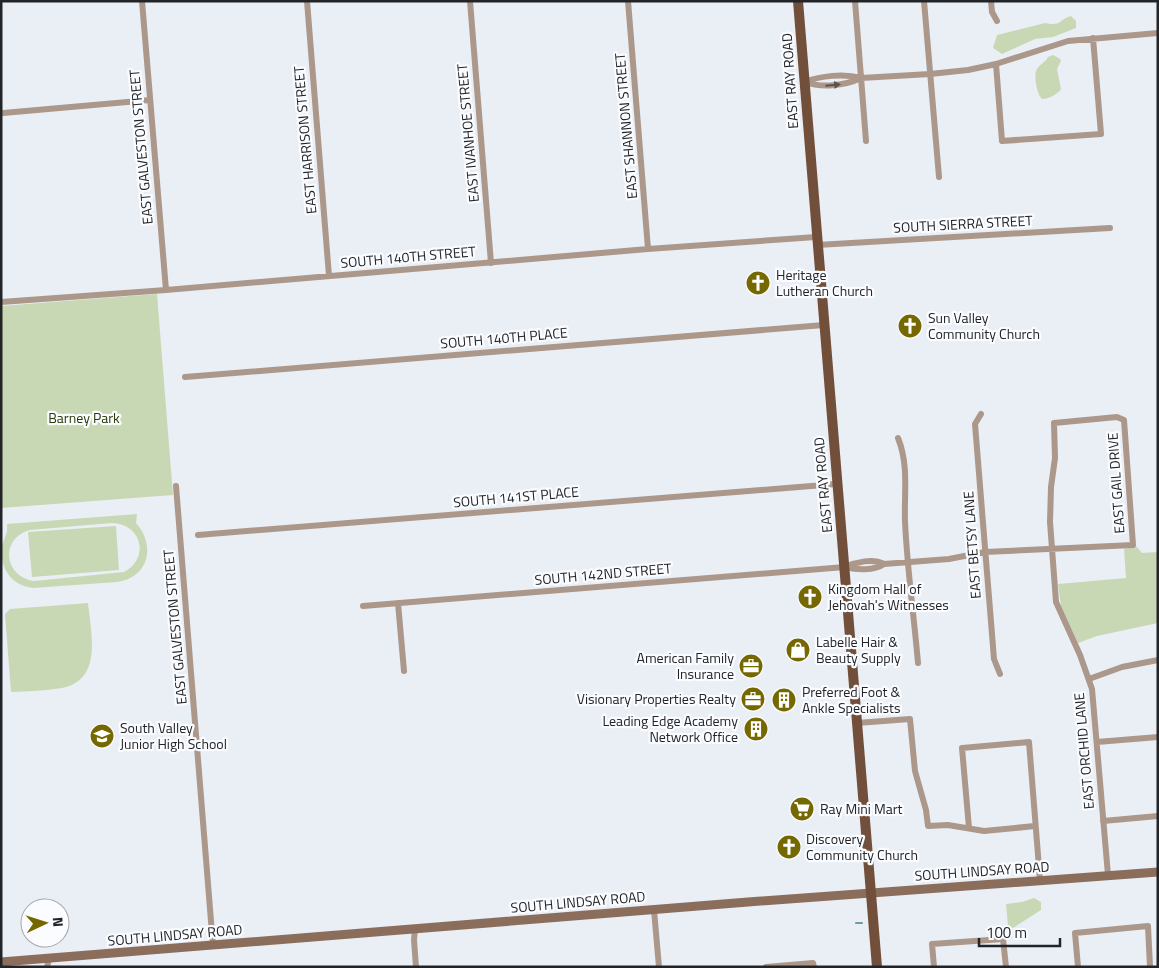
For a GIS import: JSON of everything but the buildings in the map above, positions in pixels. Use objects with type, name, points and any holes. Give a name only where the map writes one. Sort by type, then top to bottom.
[{"type":"main road","name":"EAST RAY ROAD","points":[[798,1],[876,967]]},
{"type":"main road","name":"SOUTH LINDSAY ROAD","points":[[1,962],[49,964],[213,946],[415,929],[1158,872]]},
{"type":"street","name":"EAST GALVESTON STREET","points":[[142,1],[166,290]]},
{"type":"street","name":"EAST HARRISON STREET","points":[[307,1],[328,276]]},
{"type":"street","name":"EAST IVANHOE STREET","points":[[470,1],[491,263]]},
{"type":"street","name":"EAST SHANNON STREET","points":[[628,1],[648,249]]},
{"type":"street","points":[[854,1],[866,141]]},
{"type":"street","points":[[924,1],[939,177]]},
{"type":"street","points":[[991,1],[992,12],[997,21]]},
{"type":"street","points":[[804,82],[816,78],[851,75],[861,78],[930,74],[996,64],[1068,41],[1158,33]]},
{"type":"street","points":[[996,64],[1002,141],[1101,134],[1094,38]]},
{"type":"street","points":[[3,113],[150,100]]},
{"type":"street","name":"SOUTH SIERRA STREET","points":[[816,241],[1110,228]]},
{"type":"street","name":"SOUTH 140TH STREET","points":[[1,302],[166,290],[648,249],[816,241]]},
{"type":"street","name":"SOUTH 140TH PLACE","points":[[186,377],[824,325]]},
{"type":"street","name":"EAST BETSY LANE","points":[[981,414],[976,424],[984,552],[994,659],[1000,674]]},
{"type":"street","name":"EAST GAIL DRIVE","points":[[1054,423],[1117,418],[1124,420],[1133,545]]},
{"type":"street","name":"EAST ORCHID LANE","points":[[1054,423],[1055,458],[1051,487],[1051,549],[1056,602],[1092,689],[1108,875]]},
{"type":"street","points":[[898,438],[903,450],[906,478],[905,521],[918,663]]},
{"type":"street","name":"SOUTH 141ST PLACE","points":[[198,534],[836,484]]},
{"type":"street","name":"EAST GALVESTON STREET","points":[[176,486],[213,946]]},
{"type":"street","name":"SOUTH 142ND STREET","points":[[364,606],[845,567],[857,563],[878,561],[884,564],[949,559],[984,552],[1133,545]]},
{"type":"street","points":[[398,603],[404,670]]},
{"type":"street","points":[[1089,679],[1122,667],[1158,660]]},
{"type":"street","points":[[857,723],[910,719],[914,771],[926,810],[928,826],[948,825],[984,831],[1036,826]]},
{"type":"street","points":[[1096,742],[1158,737]]},
{"type":"street","points":[[969,828],[962,748],[1029,742],[1040,880]]},
{"type":"street","points":[[1103,821],[1158,816]]},
{"type":"street","points":[[654,910],[659,967]]},
{"type":"street","points":[[1078,967],[1076,933],[1148,926],[1150,967]]},
{"type":"street","points":[[415,929],[416,967]]},
{"type":"street","points":[[934,967],[932,944],[1004,939],[1006,967]]},
{"type":"street","points":[[766,967],[813,965]]},
{"type":"green space","points":[[1071,16],[1076,21],[1076,28],[1053,37],[1035,39],[1002,54],[993,48],[997,35],[1045,23],[1055,24]]},
{"type":"green space","points":[[1053,55],[1061,61],[1057,69],[1061,89],[1052,96],[1042,99],[1037,89],[1036,72],[1038,67],[1048,57]]},
{"type":"green space","name":"Barney Park","points":[[157,294],[173,495],[1,508],[1,306]]},
{"type":"green space","points":[[137,514],[136,523],[146,541],[146,559],[136,574],[128,579],[117,582],[33,588],[25,586],[13,580],[5,569],[2,547],[7,524]],"holes":[[[112,523],[122,525],[136,535],[140,551],[132,566],[124,572],[34,581],[24,578],[11,565],[9,557],[10,548],[20,534],[30,530]]]},
{"type":"green space","points":[[116,526],[119,570],[32,577],[28,532]]},
{"type":"green space","points":[[1136,546],[1142,553],[1158,552],[1158,623],[1097,636],[1078,643],[1061,606],[1058,584],[1126,578],[1124,549]]},
{"type":"green space","points":[[88,603],[92,654],[84,676],[75,683],[62,688],[11,692],[5,614],[10,609]]},
{"type":"green space","points":[[1034,898],[1041,902],[1041,910],[1013,928],[1008,926],[1006,904]]},
{"type":"waterway","points":[[856,923],[862,923]]},
{"type":"place","name":"Heritage Lutheran Church","points":[[758,283]]},
{"type":"place","name":"Sun Valley Community Church","points":[[910,326]]},
{"type":"place","name":"Kingdom Hall of Jehovah's Witnesses","points":[[810,597]]},
{"type":"place","name":"Labelle Hair & Beauty Supply","points":[[798,650]]},
{"type":"place","name":"American Family Insurance","points":[[751,666]]},
{"type":"place","name":"Visionary Properties Realty","points":[[753,699]]},
{"type":"place","name":"Preferred Foot & Ankle Specialists","points":[[784,700]]},
{"type":"place","name":"Leading Edge Academy Network Office","points":[[756,729]]},
{"type":"place","name":"South Valley Junior High School","points":[[102,736]]},
{"type":"place","name":"Ray Mini Mart","points":[[802,809]]},
{"type":"place","name":"Discovery Community Church","points":[[789,847]]}]
